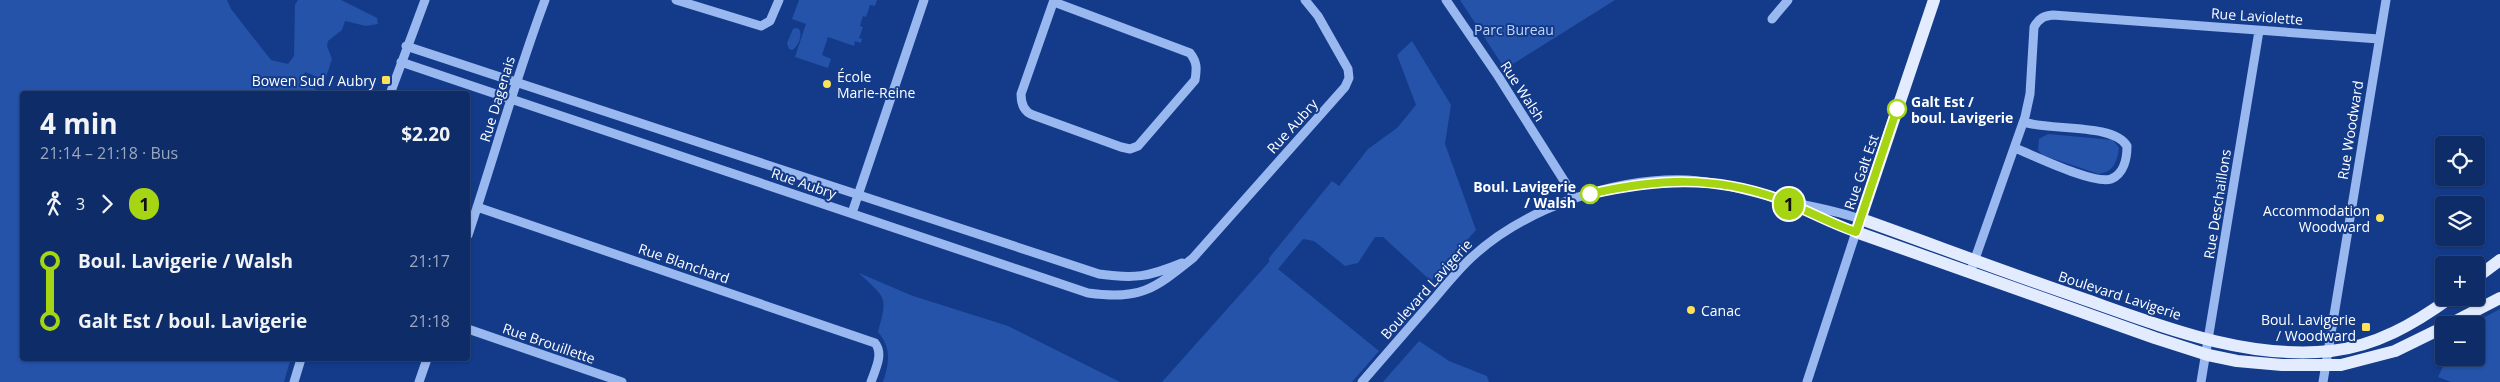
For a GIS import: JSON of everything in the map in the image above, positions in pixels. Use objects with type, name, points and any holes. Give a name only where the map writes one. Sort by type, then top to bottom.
[{"type":"main road","name":"Rue Galt Est","points":[[1856,232],[1934,0]]},
{"type":"main road","name":"Boulevard Lavigerie","points":[[1861,219],[1972,267],[2206,354],[2259,364],[2326,366],[2355,362],[2395,351],[2435,332]]},
{"type":"main road","name":"Boulevard Lavigerie","points":[[1856,232],[2209,340],[2265,350],[2328,351],[2365,344],[2396,332],[2438,306]]},
{"type":"main road","points":[[2485,273],[2499,264]]},
{"type":"main road","points":[[2465,316],[2500,298]]},
{"type":"street","points":[[391,91],[406,46],[425,0]]},
{"type":"street","name":"Rue Dagenais","points":[[470,229],[515,84],[546,0]]},
{"type":"street","points":[[676,0],[756,26],[766,24],[774,13],[779,0]]},
{"type":"street","points":[[852,213],[924,0]]},
{"type":"street","name":"Rue Aubry","points":[[401,62],[1088,293],[1115,296],[1134,295],[1166,280],[1193,258],[1345,87],[1349,78],[1348,69],[1318,16],[1305,0]]},
{"type":"street","name":"Rue Walsh","points":[[1446,0],[1498,76],[1575,198]]},
{"type":"street","points":[[1772,20],[1788,0]]},
{"type":"street","name":"Rue Woodward","points":[[2323,382],[2386,0]]},
{"type":"street","points":[[1054,1],[1190,52],[1195,60],[1195,80],[1138,146],[1130,149],[1121,147],[1028,113],[1022,104],[1021,94],[1054,1]]},
{"type":"street","name":"Rue Laviolette","points":[[1972,267],[2024,122],[2030,94],[2034,27],[2038,20],[2044,16],[2054,15],[2379,39]]},
{"type":"street","name":"Rue Deschaillons","points":[[2202,382],[2259,30]]},
{"type":"street","name":"Rue Aubry","points":[[406,46],[515,84],[1099,274],[1126,278],[1153,275],[1193,258]]},
{"type":"street","points":[[2015,148],[2096,179],[2112,179],[2118,175],[2124,163],[2127,146],[2119,136],[2098,131],[2047,128],[2024,122]]},
{"type":"street","name":"Boulevard Lavigerie","points":[[1362,382],[1471,258],[1492,240],[1515,226],[1538,213],[1575,198],[1624,186],[1660,181],[1686,180],[1709,182],[1839,212],[1861,219]]},
{"type":"street","name":"Boulevard Lavigerie","points":[[1779,199],[1856,232]]},
{"type":"street","name":"Rue Blanchard","points":[[477,207],[875,342],[879,348],[879,358],[871,382]]},
{"type":"street","name":"Rue Galt Est","points":[[1807,382],[1856,232]]},
{"type":"street","name":"Rue Brouillette","points":[[470,330],[622,382]]},
{"type":"street","points":[[294,382],[301,361]]},
{"type":"street","points":[[419,382],[426,361]]},
{"type":"green space","points":[[0,0],[227,0],[231,9],[271,60],[288,64],[294,56],[295,5],[298,0],[341,0],[377,18],[378,24],[366,26],[345,21],[342,30],[328,41],[327,46],[332,59],[325,80],[305,72],[303,81],[318,91],[20,91],[20,361],[290,361],[284,382],[0,382]]},
{"type":"green space","points":[[799,0],[877,0],[875,6],[870,5],[866,17],[863,16],[860,26],[863,27],[859,38],[862,39],[861,43],[855,41],[854,46],[828,37],[822,55],[831,59],[828,68],[795,57],[806,24],[792,19]]},
{"type":"green space","name":"Parc Bureau","points":[[1460,0],[1615,0],[1505,69]]},
{"type":"green space","points":[[793,29],[799,29],[800,37],[792,50],[789,49],[787,43]]},
{"type":"green space","points":[[1412,41],[1451,105],[1445,144],[1476,230],[1431,281],[1383,237],[1375,237],[1358,263],[1345,266],[1314,241],[1303,239],[1278,269],[1379,351],[1352,382],[1162,382],[1269,262],[1269,258],[1332,181],[1339,186],[1368,149],[1397,128],[1416,105],[1397,55]]},
{"type":"green space","points":[[2048,134],[2113,140],[2119,148],[2116,162],[2108,171],[2099,174],[2042,155],[2038,150],[2039,139]]},
{"type":"green space","points":[[859,273],[913,296],[1008,326],[1120,382],[883,382],[888,356],[886,344],[878,332],[884,304],[880,293]]},
{"type":"green space","points":[[2500,309],[2500,382],[2451,382],[2438,377],[2443,366],[2485,366],[2485,317]]},
{"type":"green space","points":[[1419,341],[1449,361],[1487,376],[1489,382],[1383,382]]},
{"type":"bus line","name":"1","points":[[1590,194],[1624,186],[1660,181],[1686,180],[1709,182],[1779,199],[1856,232],[1897,109]]},
{"type":"place","name":"Bowen Sud / Aubry","points":[[386,80]]},
{"type":"place","name":"École Marie-Reine","points":[[827,84]]},
{"type":"place","name":"Galt Est / boul. Lavigerie","points":[[1897,109]]},
{"type":"place","name":"Boul. Lavigerie / Walsh","points":[[1590,194]]},
{"type":"place","name":"Accommodation Woodward","points":[[2380,218]]},
{"type":"place","name":"Canac","points":[[1691,310]]},
{"type":"place","name":"Boul. Lavigerie / Woodward","points":[[2366,327]]}]
